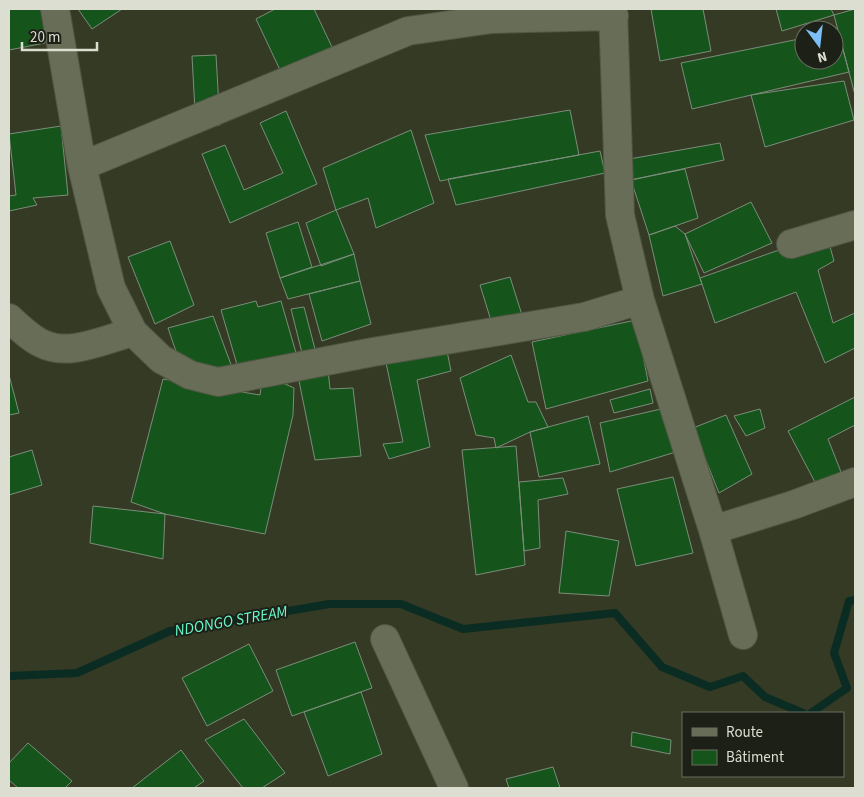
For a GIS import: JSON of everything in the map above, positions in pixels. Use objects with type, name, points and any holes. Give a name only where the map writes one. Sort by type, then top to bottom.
[{"type":"street","points":[[55,9],[82,166],[111,288],[133,332],[161,359],[190,375],[218,382],[373,352],[584,317],[640,300]]},
{"type":"street","points":[[82,166],[408,31],[492,18],[614,13],[615,100],[620,215],[640,300],[713,530],[743,635]]},
{"type":"street","points":[[791,244],[855,225]]},
{"type":"street","points":[[9,318],[41,344],[57,349],[82,346],[133,332]]},
{"type":"street","points":[[713,530],[793,505],[855,482]]},
{"type":"street","points":[[386,639],[454,788]]},
{"type":"building","points":[[9,9],[42,9],[45,43],[9,50]]},
{"type":"building","points":[[78,9],[122,9],[92,29]]},
{"type":"building","points":[[275,9],[314,9],[340,64],[289,89],[256,19]]},
{"type":"building","points":[[651,9],[703,9],[711,51],[660,61]]},
{"type":"building","points":[[776,9],[831,9],[834,15],[818,20],[794,20],[794,27],[782,31]]},
{"type":"building","points":[[855,9],[855,95],[844,53],[844,20],[835,20],[834,15]]},
{"type":"building","points":[[794,40],[794,70],[844,70],[844,53],[849,72],[692,109],[681,63]]},
{"type":"building","points":[[216,55],[220,125],[196,129],[192,56]]},
{"type":"building","points":[[844,81],[854,120],[765,147],[751,95]]},
{"type":"building","points":[[570,110],[579,155],[440,181],[425,135]]},
{"type":"building","points":[[286,111],[317,184],[230,223],[202,154],[225,145],[244,190],[283,173],[260,123]]},
{"type":"building","points":[[61,126],[68,195],[33,198],[37,205],[9,211],[9,196],[16,195],[9,134]]},
{"type":"building","points":[[411,130],[434,203],[376,228],[368,198],[336,210],[323,168]]},
{"type":"building","points":[[720,143],[724,160],[626,181],[618,161]]},
{"type":"building","points":[[600,151],[605,173],[456,205],[448,179]]},
{"type":"building","points":[[685,169],[698,218],[649,235],[631,180]]},
{"type":"building","points":[[751,202],[772,243],[704,273],[685,234]]},
{"type":"building","points":[[336,210],[354,254],[321,266],[306,223]]},
{"type":"building","points":[[298,222],[312,267],[280,278],[266,233]]},
{"type":"building","points":[[675,226],[685,234],[702,284],[663,296],[649,235]]},
{"type":"building","points":[[170,241],[194,305],[155,324],[128,257]]},
{"type":"building","points":[[829,243],[834,261],[818,270],[833,323],[855,313],[855,348],[825,363],[796,292],[715,323],[700,278],[776,251]]},
{"type":"building","points":[[354,254],[360,281],[288,299],[280,278]]},
{"type":"building","points":[[510,277],[522,315],[492,324],[480,285]]},
{"type":"building","points":[[360,281],[371,324],[322,341],[309,294]]},
{"type":"building","points":[[256,301],[258,307],[281,301],[296,353],[238,368],[221,310]]},
{"type":"building","points":[[304,307],[315,349],[302,353],[291,309]]},
{"type":"building","points":[[213,316],[233,370],[183,372],[168,328]]},
{"type":"building","points":[[636,320],[648,381],[546,409],[532,342]]},
{"type":"building","points":[[447,351],[451,371],[417,380],[430,447],[389,459],[383,444],[403,442],[386,363]]},
{"type":"building","points":[[511,355],[528,402],[536,402],[548,427],[530,432],[496,448],[494,438],[476,435],[460,378]]},
{"type":"building","points":[[328,370],[330,389],[353,388],[361,456],[315,460],[298,376]]},
{"type":"building","points":[[263,374],[294,388],[293,415],[265,534],[165,514],[131,502],[163,379],[260,395]]},
{"type":"building","points":[[9,375],[19,413],[9,415]]},
{"type":"building","points":[[650,389],[653,403],[614,413],[610,400]]},
{"type":"building","points":[[855,397],[855,425],[828,439],[841,472],[817,486],[788,431]]},
{"type":"building","points":[[674,406],[679,451],[610,472],[600,423]]},
{"type":"building","points":[[760,409],[765,428],[746,436],[734,416]]},
{"type":"building","points":[[726,415],[752,474],[719,493],[693,428]]},
{"type":"building","points":[[588,416],[600,464],[539,477],[530,432]]},
{"type":"building","points":[[516,446],[525,565],[476,575],[462,450]]},
{"type":"building","points":[[32,450],[42,485],[9,495],[9,457]]},
{"type":"building","points":[[673,477],[693,553],[636,566],[617,489]]},
{"type":"building","points":[[563,478],[568,494],[538,500],[540,548],[524,551],[519,482]]},
{"type":"building","points":[[93,506],[165,514],[163,559],[90,543]]},
{"type":"building","points":[[566,531],[619,541],[609,596],[559,593]]},
{"type":"building","points":[[355,642],[372,688],[292,716],[276,670]]},
{"type":"building","points":[[249,644],[273,691],[207,726],[182,678]]},
{"type":"building","points":[[361,692],[382,754],[328,776],[304,712]]},
{"type":"building","points":[[244,719],[285,773],[262,788],[243,788],[205,740]]},
{"type":"building","points":[[632,732],[671,740],[670,754],[631,746]]},
{"type":"building","points":[[28,743],[72,781],[65,788],[18,788],[9,780],[9,763]]},
{"type":"building","points":[[181,750],[204,781],[194,788],[132,788]]},
{"type":"building","points":[[553,767],[560,788],[509,788],[506,779]]},
{"type":"waterway","points":[[812,712],[847,688],[834,653],[849,601],[855,600]]},
{"type":"waterway","name":"NDONGO STREAM","points":[[9,676],[77,673],[170,631],[329,604],[401,604],[463,629],[615,613],[662,667],[710,687],[743,676],[765,697],[801,712]]}]
